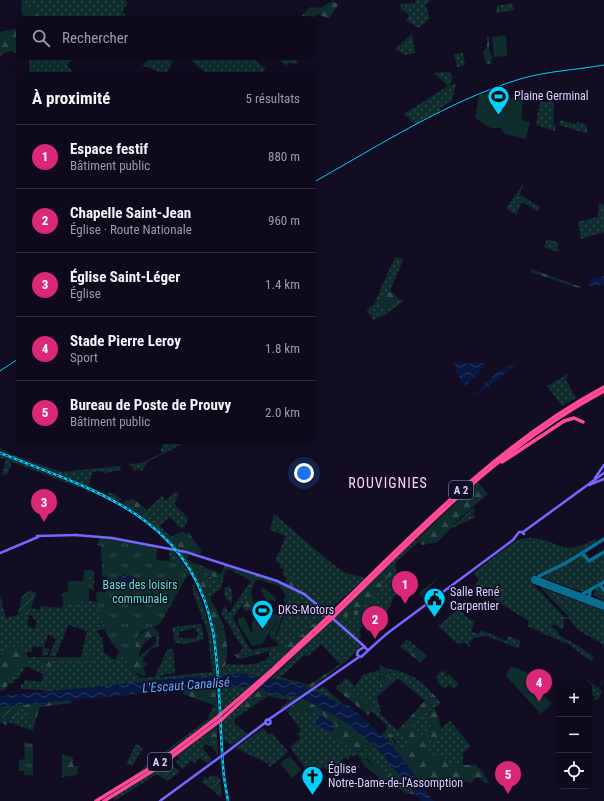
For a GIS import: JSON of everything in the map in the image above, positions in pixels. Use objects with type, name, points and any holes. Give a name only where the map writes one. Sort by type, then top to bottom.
[{"type":"highway","name":"A 2","points":[[334,614],[433,515],[492,464],[552,418],[604,387]]},
{"type":"highway","name":"A 2","points":[[104,801],[160,766],[248,694],[486,473],[544,428],[604,391]]},
{"type":"highway","points":[[486,473],[564,421],[574,418],[583,422]]},
{"type":"highway","name":"A 2","points":[[96,801],[160,762],[219,718]]},
{"type":"main road","points":[[594,481],[604,465]]},
{"type":"main road","points":[[160,801],[344,665],[357,653],[375,643],[604,474]]},
{"type":"main road","points":[[571,498],[604,474]]},
{"type":"main road","points":[[586,488],[604,479]]},
{"type":"main road","points":[[520,536],[519,532],[523,533]]},
{"type":"main road","points":[[0,553],[38,536],[46,534],[112,538],[185,552],[288,586],[305,595],[366,648]]},
{"type":"main road","points":[[344,665],[359,657],[366,648]]},
{"type":"main road","points":[[357,653],[359,657]]},
{"type":"green space","points":[[21,0],[125,0],[128,3],[122,11],[126,15],[124,16],[38,16],[35,5],[23,9]]},
{"type":"green space","points":[[415,0],[430,0],[425,5],[430,18],[419,28],[406,20],[409,15],[401,9],[400,4],[416,3]]},
{"type":"green space","points":[[333,1],[338,5],[329,19],[318,14],[315,16],[302,16],[310,7],[320,8]]},
{"type":"green space","points":[[512,3],[514,10],[496,13],[497,6]]},
{"type":"green space","points":[[35,5],[38,16],[23,16],[21,8]]},
{"type":"green space","points":[[16,28],[16,53],[11,51],[4,53],[0,57],[0,32]]},
{"type":"green space","points":[[412,34],[415,53],[405,55],[395,49]]},
{"type":"green space","points":[[506,35],[507,56],[494,57],[492,37]]},
{"type":"green space","points":[[487,36],[489,36],[489,51],[493,58],[491,59],[491,62],[494,63],[486,64],[483,51],[487,48]]},
{"type":"green space","points":[[463,53],[465,65],[457,67],[454,54]]},
{"type":"green space","points":[[29,60],[71,60],[67,65],[72,72],[30,72]]},
{"type":"green space","points":[[148,60],[173,60],[167,72],[160,72],[142,65]]},
{"type":"green space","points":[[190,60],[255,60],[266,69],[263,72],[205,72]]},
{"type":"green space","points":[[279,60],[298,60],[297,64],[288,63],[286,66]]},
{"type":"green space","points":[[449,72],[453,77],[449,86],[456,83],[452,101],[440,108],[440,111],[415,124],[404,114],[448,86],[434,73]]},
{"type":"green space","name":"Plaine Germinal","points":[[501,90],[505,91],[511,99],[524,91],[521,120],[530,122],[526,139],[505,134],[501,128],[491,128],[475,118],[479,95]]},
{"type":"green space","points":[[541,95],[542,102],[554,102],[553,124],[556,125],[555,131],[536,125]]},
{"type":"green space","points":[[560,120],[576,124],[577,122],[586,124],[588,134],[559,125]]},
{"type":"green space","points":[[523,184],[520,195],[540,207],[538,211],[522,202],[516,215],[506,208]]},
{"type":"green space","points":[[599,203],[604,205],[604,232],[581,239],[578,222],[598,217]]},
{"type":"green space","points":[[547,239],[559,243],[557,248],[559,249],[558,252],[544,247]]},
{"type":"green space","points":[[395,257],[403,260],[390,291],[381,298],[387,308],[399,299],[404,301],[385,315],[373,320],[367,309],[374,304]]},
{"type":"green space","points":[[531,269],[581,287],[581,289],[531,272]]},
{"type":"green space","points":[[390,291],[399,299],[387,308],[380,301],[381,298]]},
{"type":"green space","points":[[568,374],[566,380],[576,398],[562,406],[547,386]]},
{"type":"green space","points":[[162,444],[183,444],[147,462],[142,471],[138,469],[135,471],[129,464],[142,463],[162,453]]},
{"type":"green space","points":[[0,448],[13,455],[62,472],[62,477],[0,452]]},
{"type":"green space","points":[[0,454],[91,491],[88,493],[86,490],[12,462],[7,475],[2,474],[6,459],[0,458]]},
{"type":"green space","points":[[120,466],[121,470],[104,473],[102,471],[93,472],[88,486],[107,494],[110,492],[122,499],[119,501],[62,477],[62,472]]},
{"type":"green space","points":[[478,482],[488,494],[461,517],[438,542],[422,545],[416,540]]},
{"type":"green space","points":[[176,492],[179,494],[174,504],[188,518],[184,529],[176,525],[177,524],[169,517],[160,526],[171,537],[167,539],[141,515],[162,496],[166,500]]},
{"type":"green space","points":[[132,498],[147,510],[141,515],[123,504],[126,499],[130,501]]},
{"type":"green space","points":[[473,508],[476,510],[472,514],[476,517],[450,529]]},
{"type":"green space","points":[[274,514],[345,573],[365,578],[328,611],[330,613],[327,616],[324,614],[300,636],[296,637],[284,650],[276,638],[287,606],[291,579],[282,576],[284,569],[279,567],[280,564],[275,561],[286,536],[270,530]]},
{"type":"green space","points":[[182,531],[186,534],[188,532],[201,550],[201,554],[190,552],[187,560],[221,574],[225,565],[284,585],[286,577],[298,583],[296,592],[291,591],[276,634],[276,638],[284,650],[296,637],[300,636],[324,614],[327,616],[283,658],[277,642],[271,638],[269,631],[274,628],[285,602],[283,601],[286,595],[279,586],[260,580],[251,581],[229,569],[225,571],[223,580],[219,580],[205,572],[203,574],[203,578],[209,586],[211,601],[222,621],[226,637],[226,663],[223,669],[218,673],[214,635],[205,601],[190,570],[167,539]]},
{"type":"green space","name":"Base des loisirs communale","points":[[101,537],[157,548],[156,560],[179,562],[187,576],[160,624],[142,631],[137,638],[132,664],[123,656],[110,640],[99,613],[96,592],[106,592],[107,577],[102,576],[101,546],[97,545]]},
{"type":"green space","points":[[526,538],[546,541],[560,546],[575,547],[596,538],[597,541],[557,566],[536,575],[533,584],[564,617],[569,617],[540,587],[604,611],[604,645],[578,630],[569,619],[564,619],[563,630],[554,624],[552,627],[557,630],[559,635],[594,657],[591,661],[567,643],[564,642],[563,644],[563,642],[527,626],[529,621],[498,602],[488,590],[485,594],[474,586],[479,580],[473,573],[517,540]]},
{"type":"green space","points":[[416,540],[418,542],[395,563],[398,577],[406,586],[397,592],[387,611],[377,621],[369,616],[366,618],[359,632],[361,637],[356,640],[360,647],[347,661],[341,662],[337,658],[335,659],[321,644],[307,657],[306,654],[280,677],[306,684],[305,685],[276,679],[269,680],[335,617],[343,616],[352,607],[363,606],[372,600],[385,583],[372,584],[392,567],[392,562]]},
{"type":"green space","points":[[169,550],[174,551],[190,574],[187,576],[179,562],[170,561]]},
{"type":"green space","points":[[604,553],[604,581],[583,592],[540,577],[582,554],[590,562]]},
{"type":"green space","points":[[392,562],[395,563],[392,567],[394,571],[390,577],[380,577],[373,583],[385,583],[376,596],[368,604],[358,608],[352,608],[346,618],[343,616],[338,620],[335,617]]},
{"type":"green space","points":[[84,570],[88,570],[89,601],[63,605],[63,597],[61,596],[62,593],[68,592],[68,581],[83,581]]},
{"type":"green space","points":[[88,570],[94,571],[94,590],[87,589]]},
{"type":"green space","points":[[205,572],[219,580],[223,580],[221,588],[210,597],[208,594],[210,590],[203,578],[203,574]]},
{"type":"green space","points":[[440,576],[425,592],[431,599],[427,602],[419,593]]},
{"type":"green space","points":[[255,580],[251,592],[233,618],[249,648],[253,651],[241,656],[238,654],[243,648],[221,613],[225,606],[229,613],[251,581]]},
{"type":"green space","points":[[193,584],[203,606],[213,642],[216,679],[210,676],[202,676],[44,692],[44,690],[21,689],[21,684],[24,684],[24,680],[42,682],[43,674],[26,666],[17,680],[15,679],[13,684],[9,682],[20,663],[24,664],[28,657],[41,657],[42,661],[57,659],[95,659],[99,651],[94,657],[81,657],[87,631],[68,625],[56,656],[49,656],[56,639],[48,634],[44,647],[50,650],[47,655],[42,655],[43,647],[33,646],[32,652],[22,653],[16,644],[17,647],[0,652],[0,595],[6,618],[17,615],[18,613],[29,616],[27,626],[34,629],[37,622],[30,614],[32,608],[39,610],[40,606],[62,608],[63,605],[89,601],[97,602],[104,629],[96,631],[102,638],[104,653],[115,660],[119,653],[128,660],[127,669],[131,670],[141,678],[155,677],[167,650],[173,649],[175,673],[161,675],[160,677],[212,672],[208,634],[193,592]]},
{"type":"green space","points":[[229,586],[232,590],[232,602],[230,603],[225,597],[224,588]]},
{"type":"green space","points":[[263,587],[276,598],[275,602],[272,600],[267,602],[261,590]]},
{"type":"green space","points":[[600,587],[604,591],[604,601],[594,595],[595,589]]},
{"type":"green space","points":[[29,591],[36,592],[29,616],[18,613],[22,596]]},
{"type":"green space","points":[[251,592],[256,613],[252,616],[250,609],[246,612],[242,606]]},
{"type":"green space","points":[[353,608],[359,612],[362,608],[371,614],[363,618],[362,621],[349,615]]},
{"type":"green space","points":[[459,609],[466,617],[475,621],[471,631],[478,634],[482,630],[506,641],[508,636],[521,641],[518,648],[487,636],[474,638],[469,643],[470,647],[464,642],[461,644],[456,642],[438,626]]},
{"type":"green space","name":"DKS-Motors","points":[[270,613],[280,615],[262,644],[252,646],[238,623],[238,618],[244,617],[253,635],[253,620],[257,615]]},
{"type":"green space","points":[[201,624],[204,639],[182,644],[175,642],[172,627]],"holes":[[[194,628],[198,633],[197,638],[184,639],[178,637],[179,632]]]},
{"type":"green space","points":[[153,627],[159,633],[143,645],[139,656],[144,658],[142,662],[148,663],[148,665],[143,667],[146,675],[143,676],[127,669],[128,660],[132,663],[136,641],[142,633]]},
{"type":"green space","points":[[159,633],[159,646],[151,649],[144,658],[140,656],[156,643],[155,636]]},
{"type":"green space","points":[[406,639],[417,647],[411,655],[400,647]]},
{"type":"green space","points":[[16,644],[22,645],[22,653],[26,653],[28,657],[24,664],[20,663],[5,690],[0,691],[0,652],[17,647]]},
{"type":"green space","points":[[278,646],[283,658],[261,678],[251,674],[240,674],[219,678],[218,673],[223,670],[227,664],[255,664],[261,662],[269,656],[270,647]]},
{"type":"green space","points":[[270,647],[269,651],[241,659],[238,659],[234,654],[243,656],[256,649]]},
{"type":"green space","points":[[417,647],[427,656],[420,663],[411,655]]},
{"type":"green space","points":[[100,651],[100,655],[95,659],[53,659],[52,665],[48,667],[41,664],[41,657],[94,657]]},
{"type":"green space","points":[[337,658],[341,662],[347,661],[308,690],[305,685],[314,682],[340,664],[335,659]]},
{"type":"green space","points":[[380,666],[389,669],[388,687],[377,697],[380,690]]},
{"type":"green space","points":[[511,666],[542,679],[537,687],[552,704],[541,714],[506,676]]},
{"type":"green space","points":[[389,669],[408,674],[423,684],[432,693],[425,701],[398,678],[388,687]]},
{"type":"green space","points":[[379,670],[380,690],[377,697],[381,711],[379,713],[408,740],[406,748],[400,749],[392,735],[386,738],[388,741],[382,735],[387,729],[387,725],[371,711],[374,709],[350,696],[341,686],[341,683],[346,678],[355,686],[363,675]]},
{"type":"green space","points":[[442,671],[446,672],[446,676],[448,674],[459,684],[454,689],[449,685],[444,689],[437,682],[439,680],[436,676]]},
{"type":"green space","points":[[604,679],[599,689],[602,692],[598,700],[594,700],[595,697],[592,694],[592,683],[598,688]]},
{"type":"green space","points":[[216,683],[218,715],[135,776],[134,775],[208,719],[215,702],[211,686]]},
{"type":"green space","points":[[218,683],[225,687],[252,685],[220,713]]},
{"type":"green space","points":[[341,683],[341,686],[350,696],[356,693],[374,708],[368,715],[335,688]]},
{"type":"green space","points":[[211,686],[216,689],[215,702],[213,705],[183,694],[183,689]]},
{"type":"green space","points":[[323,686],[345,706],[317,692],[312,692]]},
{"type":"green space","points":[[261,687],[267,692],[277,695],[300,696],[281,710],[280,708],[290,700],[268,696],[259,689]]},
{"type":"green space","points":[[259,689],[268,696],[247,710],[244,706]]},
{"type":"green space","points":[[432,693],[436,697],[434,701],[411,724],[417,729],[416,732],[423,735],[431,729],[428,712],[435,708],[443,733],[434,741],[430,737],[423,742],[432,757],[446,758],[450,764],[463,763],[464,765],[476,765],[482,771],[489,783],[485,783],[478,777],[474,779],[472,783],[463,781],[462,785],[455,788],[455,782],[452,782],[451,779],[442,781],[426,789],[388,741],[388,734],[392,735],[397,731],[398,732],[392,738],[400,749],[406,748],[408,740],[398,730]]},
{"type":"green space","points":[[253,694],[254,695],[244,706],[247,710],[235,719],[234,723],[247,734],[232,745],[224,740],[223,753],[221,722]]},
{"type":"green space","points":[[436,697],[441,703],[428,712],[431,729],[423,735],[419,735],[411,724],[412,721],[434,701]]},
{"type":"green space","points":[[303,698],[346,722],[374,745],[358,752],[356,747],[353,750],[333,736],[336,730],[336,724],[316,710],[291,712],[287,710]]},
{"type":"green space","points":[[70,699],[71,703],[40,707],[35,722],[29,721],[30,716],[27,715],[26,707],[2,709],[2,718],[10,718],[6,725],[0,722],[0,707]]},
{"type":"green space","points":[[18,707],[26,707],[30,716],[29,721],[35,722],[33,731],[9,722],[10,718],[18,714]]},
{"type":"green space","points":[[18,707],[18,714],[12,718],[2,718],[2,709]]},
{"type":"green space","points":[[286,710],[291,712],[316,710],[336,724],[336,730],[353,750],[356,747],[359,752],[374,745],[391,764],[390,766],[393,774],[389,776],[385,774],[376,768],[366,757],[361,759],[357,754],[354,757],[351,755],[348,760],[344,757],[338,765],[335,763],[328,770],[323,767],[310,775],[290,747],[301,738],[297,734],[301,730]]},
{"type":"green space","points":[[450,721],[471,746],[463,753],[463,763],[450,764],[446,758],[432,757],[423,742],[430,737],[434,741],[440,729]]},
{"type":"green space","points":[[217,725],[217,738],[210,739],[205,743],[203,736]]},
{"type":"green space","points":[[263,728],[269,735],[272,733],[288,752],[270,767],[267,763],[236,748]]},
{"type":"green space","points":[[203,736],[206,743],[210,739],[217,738],[218,756],[212,746],[206,744],[202,747],[212,760],[208,763],[198,758],[196,763],[191,761],[183,769],[175,762],[180,758],[176,756]]},
{"type":"green space","points":[[24,742],[33,744],[33,775],[25,775],[24,771],[19,771],[19,760],[25,759]]},
{"type":"green space","points":[[136,744],[143,748],[132,766],[126,764]]},
{"type":"green space","points":[[62,754],[73,758],[73,766],[79,766],[77,775],[62,777]]},
{"type":"green space","points":[[290,756],[301,770],[292,778],[280,763]]},
{"type":"green space","points":[[365,756],[369,763],[389,776],[392,774],[391,764],[417,795],[406,793],[390,782],[384,787],[376,780],[379,777],[364,766],[361,759]]},
{"type":"green space","points":[[168,762],[180,772],[167,781],[157,774],[114,801],[113,797]]},
{"type":"green space","points":[[211,775],[218,777],[210,788],[201,782],[205,777],[208,779]]},
{"type":"green space","points":[[218,777],[220,779],[222,794],[220,797],[210,788]]},
{"type":"water","points":[[604,276],[604,285],[589,286],[589,279]]},
{"type":"water","points":[[483,363],[485,366],[466,385],[462,384],[454,364]]},
{"type":"water","points":[[515,364],[515,366],[476,395],[475,394],[497,372]]},
{"type":"water","points":[[395,475],[384,488],[377,489],[374,487],[373,483]]},
{"type":"water","points":[[128,574],[137,579],[139,590],[130,583],[123,591],[120,590],[124,581],[121,579],[115,582],[121,575]]},
{"type":"water","name":"L'Escaut Canalisé","points":[[228,674],[252,675],[305,685],[308,691],[317,692],[345,706],[347,704],[388,741],[434,801],[421,801],[378,749],[346,722],[298,695],[281,696],[267,692],[263,687],[251,685],[248,687],[225,687],[221,684],[217,684],[209,687],[0,707],[0,696],[202,676],[210,676],[215,679]]},
{"type":"water","points":[[320,715],[332,722],[334,728],[333,732],[317,726],[316,723]]},
{"type":"taxiway","points":[[582,553],[604,539]]},
{"type":"taxiway","points":[[540,582],[538,580],[539,576],[564,564],[582,553],[589,561],[604,552]]},
{"type":"taxiway","points":[[576,595],[581,595],[604,582]]},
{"type":"taxiway","points":[[600,585],[604,590]]},
{"type":"taxiway","points":[[590,591],[589,598],[593,602]]},
{"type":"runway","points":[[535,580],[604,606]]},
{"type":"tram line","points":[[316,181],[415,125],[467,99],[493,88],[530,76],[604,65]]},
{"type":"tram line","points":[[0,371],[16,360]]},
{"type":"railway","points":[[0,453],[104,496],[134,513],[161,534],[184,560],[202,593],[213,632],[219,686],[224,777],[228,801]]},
{"type":"place","name":"Plaine Germinal","points":[[498,116]]},
{"type":"place","name":"Église Saint-Léger","points":[[44,522]]},
{"type":"place","name":"Espace festif","points":[[405,604]]},
{"type":"place","name":"Salle René Carpentier","points":[[435,618]]},
{"type":"place","name":"DKS-Motors","points":[[262,630]]},
{"type":"place","name":"Chapelle Saint-Jean","points":[[375,639]]},
{"type":"place","name":"Stade Pierre Leroy","points":[[539,702]]},
{"type":"place","name":"Bureau de Poste de Prouvy","points":[[508,794]]},
{"type":"place","name":"Église Notre-Dame-de-l'Assomption","points":[[313,796]]},
{"type":"district","name":"ROUVIGNIES","points":[[388,483]]}]
